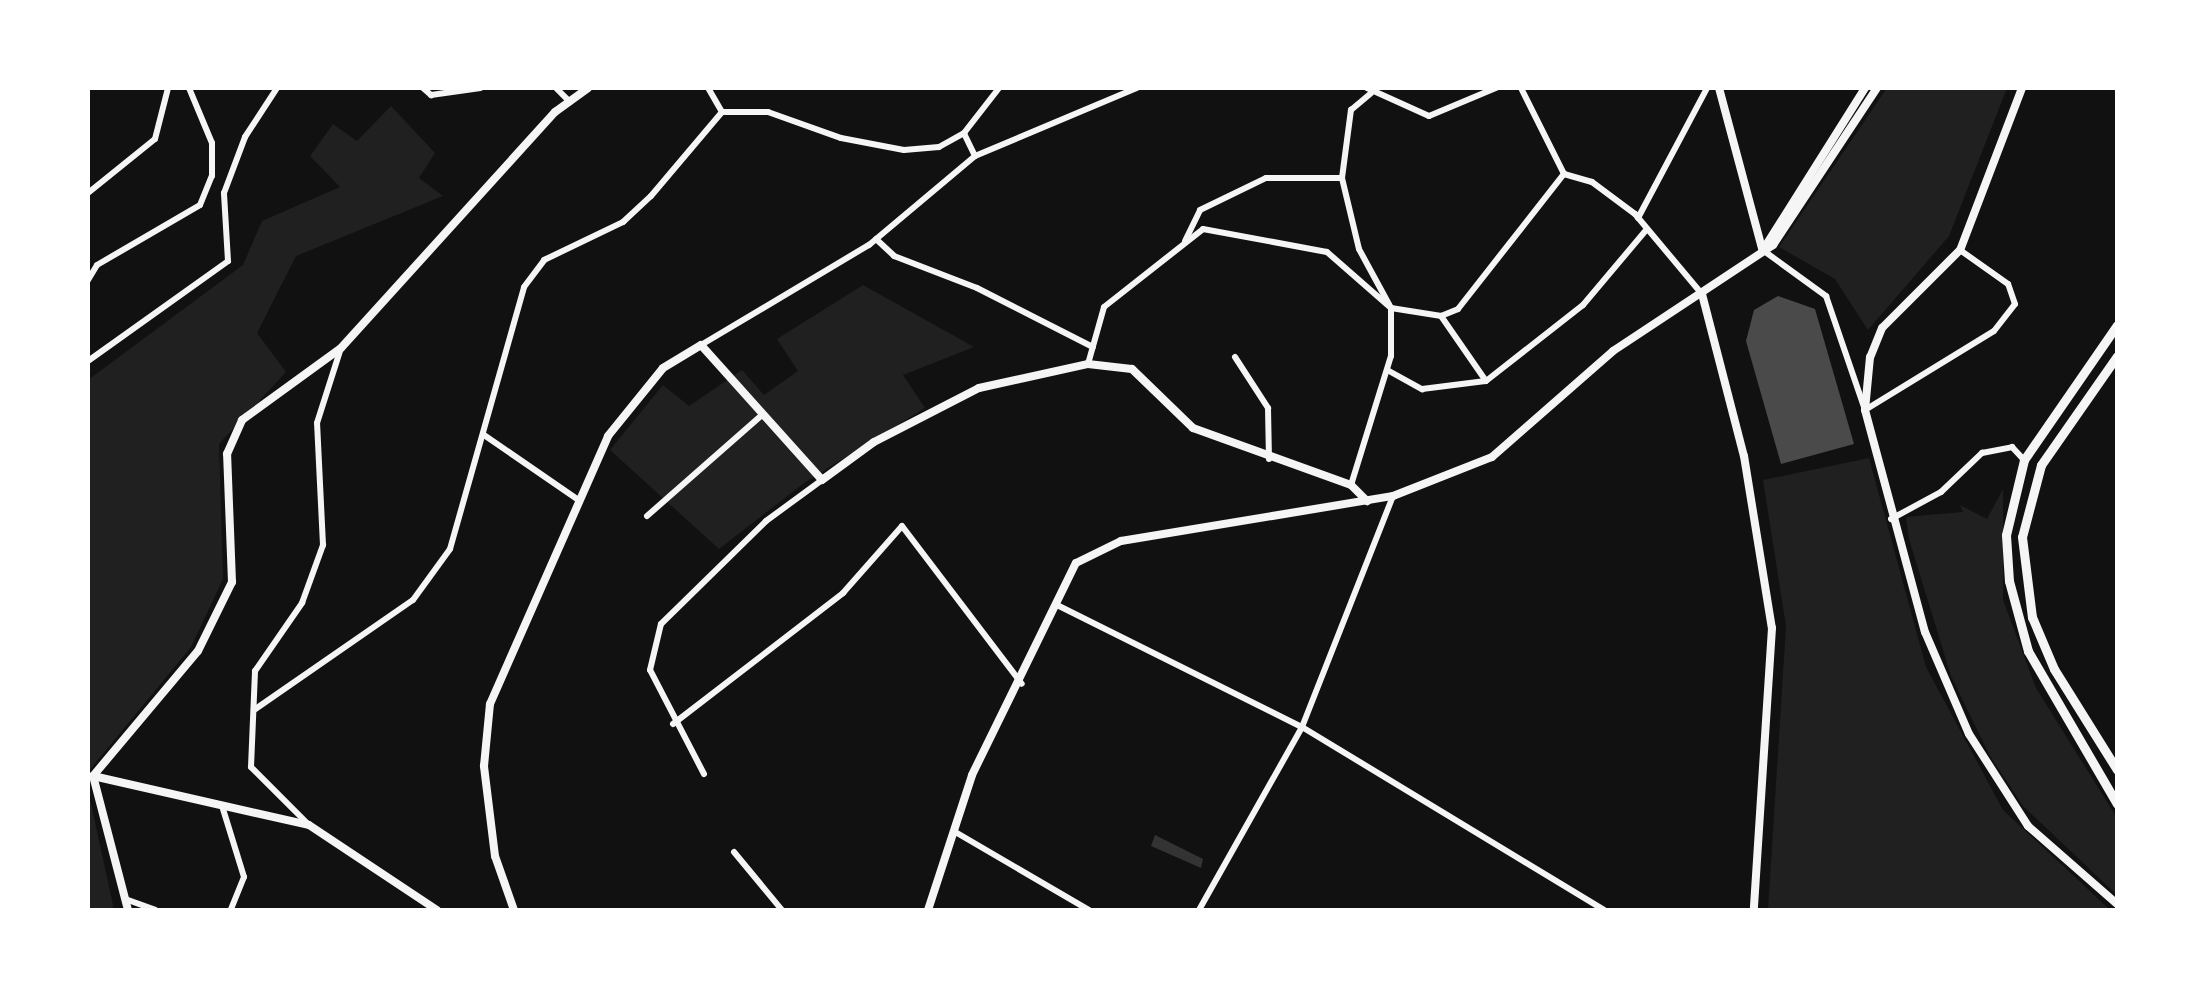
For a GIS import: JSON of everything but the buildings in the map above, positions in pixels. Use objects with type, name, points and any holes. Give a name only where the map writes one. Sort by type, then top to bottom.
[{"type":"main road","points":[[2117,325],[2024,460],[2006,535],[2016,614],[2047,691],[2117,804]]},
{"type":"main road","points":[[2117,356],[2041,465],[2022,537],[2032,617],[2054,669],[2117,770]]},
{"type":"main road","points":[[2024,460],[2041,465]]},
{"type":"street","points":[[88,193],[155,139],[168,88]]},
{"type":"street","points":[[88,280],[97,265],[200,205],[212,176],[212,143],[189,88]]},
{"type":"street","points":[[88,361],[228,261],[228,181],[245,137],[277,88]]},
{"type":"street","points":[[423,88],[431,95],[481,88]]},
{"type":"street","points":[[556,88],[570,102]]},
{"type":"street","points":[[93,776],[198,651],[232,582],[227,454],[242,420],[341,348],[570,102],[588,88]]},
{"type":"street","points":[[708,88],[722,112]]},
{"type":"street","points":[[254,710],[413,600],[450,549],[524,287],[544,260],[623,222],[722,112],[768,112],[841,138],[904,150],[939,147],[964,133],[999,88]]},
{"type":"street","points":[[514,910],[495,856],[484,766],[490,704],[608,436],[663,368],[876,239],[975,156],[1137,88]]},
{"type":"street","points":[[1351,485],[1389,371],[1391,308],[1359,249],[1342,178],[1351,110],[1369,90],[1429,116],[1496,88]]},
{"type":"street","points":[[1521,88],[1564,174],[1592,182],[1638,218],[1702,294],[1744,456],[1772,628],[1754,910]]},
{"type":"street","points":[[1638,218],[1707,88]]},
{"type":"street","points":[[1719,88],[1763,250],[1826,296],[1865,410],[1891,519],[1925,632],[1989,773],[2028,826],[2117,904]]},
{"type":"street","points":[[1763,250],[1865,88]]},
{"type":"street","points":[[928,910],[957,833],[972,775],[1022,684],[1076,563],[1121,541],[1393,496],[1502,451],[1613,351],[1702,294],[1763,250],[1877,88]]},
{"type":"street","points":[[1865,410],[1870,357],[1882,328],[1960,250],[2022,88]]},
{"type":"street","points":[[964,133],[975,156]]},
{"type":"street","points":[[1088,364],[1104,307],[1203,229],[1327,252],[1391,308],[1441,316],[1458,309],[1564,174]]},
{"type":"street","points":[[212,176],[228,181]]},
{"type":"street","points":[[1183,245],[1200,210],[1266,178],[1342,178]]},
{"type":"street","points":[[1389,371],[1422,389],[1486,381],[1583,305],[1647,229]]},
{"type":"street","points":[[876,239],[894,256],[977,288],[1093,347]]},
{"type":"street","points":[[1865,410],[1994,331],[2015,304],[2008,284],[1960,250]]},
{"type":"street","points":[[1441,316],[1486,381]]},
{"type":"street","points":[[701,345],[822,480]]},
{"type":"street","points":[[341,348],[317,423],[323,545],[302,603],[255,671],[251,767],[309,825],[437,910]]},
{"type":"street","points":[[1235,357],[1268,408],[1269,460]]},
{"type":"street","points":[[704,774],[673,724],[650,670],[661,624],[766,521],[874,442],[979,388],[1088,364],[1132,369],[1193,428],[1269,460],[1351,485],[1367,501]]},
{"type":"street","points":[[647,516],[763,414]]},
{"type":"street","points":[[484,435],[580,501]]},
{"type":"street","points":[[1891,519],[1941,492],[1982,453],[2012,447],[2024,460]]},
{"type":"street","points":[[1199,910],[1302,727],[1393,496]]},
{"type":"street","points":[[673,724],[843,593],[902,526],[1022,684]]},
{"type":"street","points":[[1057,605],[1302,727],[1604,910]]},
{"type":"street","points":[[93,776],[223,809],[309,825]]},
{"type":"street","points":[[93,776],[128,900],[128,910]]},
{"type":"street","points":[[223,809],[244,877],[231,910]]},
{"type":"street","points":[[957,833],[1089,910]]},
{"type":"street","points":[[734,852],[782,910]]},
{"type":"street","points":[[128,900],[155,910]]},
{"type":"shaded area","points":[[1887,88],[2007,88],[1949,236],[1868,330],[1835,279],[1779,247]]},
{"type":"shaded area","points":[[391,106],[435,153],[419,178],[443,196],[296,256],[257,333],[286,372],[219,444],[223,579],[191,647],[88,772],[88,380],[243,265],[262,221],[340,187],[310,156],[333,124],[357,141]]},
{"type":"shaded area","points":[[863,285],[974,347],[903,375],[925,408],[804,483],[719,549],[610,450],[663,385],[689,406],[742,370],[764,395],[798,371],[777,339]]},
{"type":"shaded area","points":[[1869,458],[1926,667],[2003,810],[2110,910],[1768,910],[1786,626],[1763,480]]},
{"type":"shaded area","points":[[2003,489],[2003,600],[2036,688],[2117,818],[2117,895],[2023,806],[1990,756],[1951,676],[1909,539],[1906,517],[1963,512],[1960,505],[1987,519]]},
{"type":"shaded area","points":[[88,790],[113,905],[112,910],[88,910]]},
{"type":"shaded area","points":[[1155,835],[1203,859],[1201,868],[1151,846]]}]
